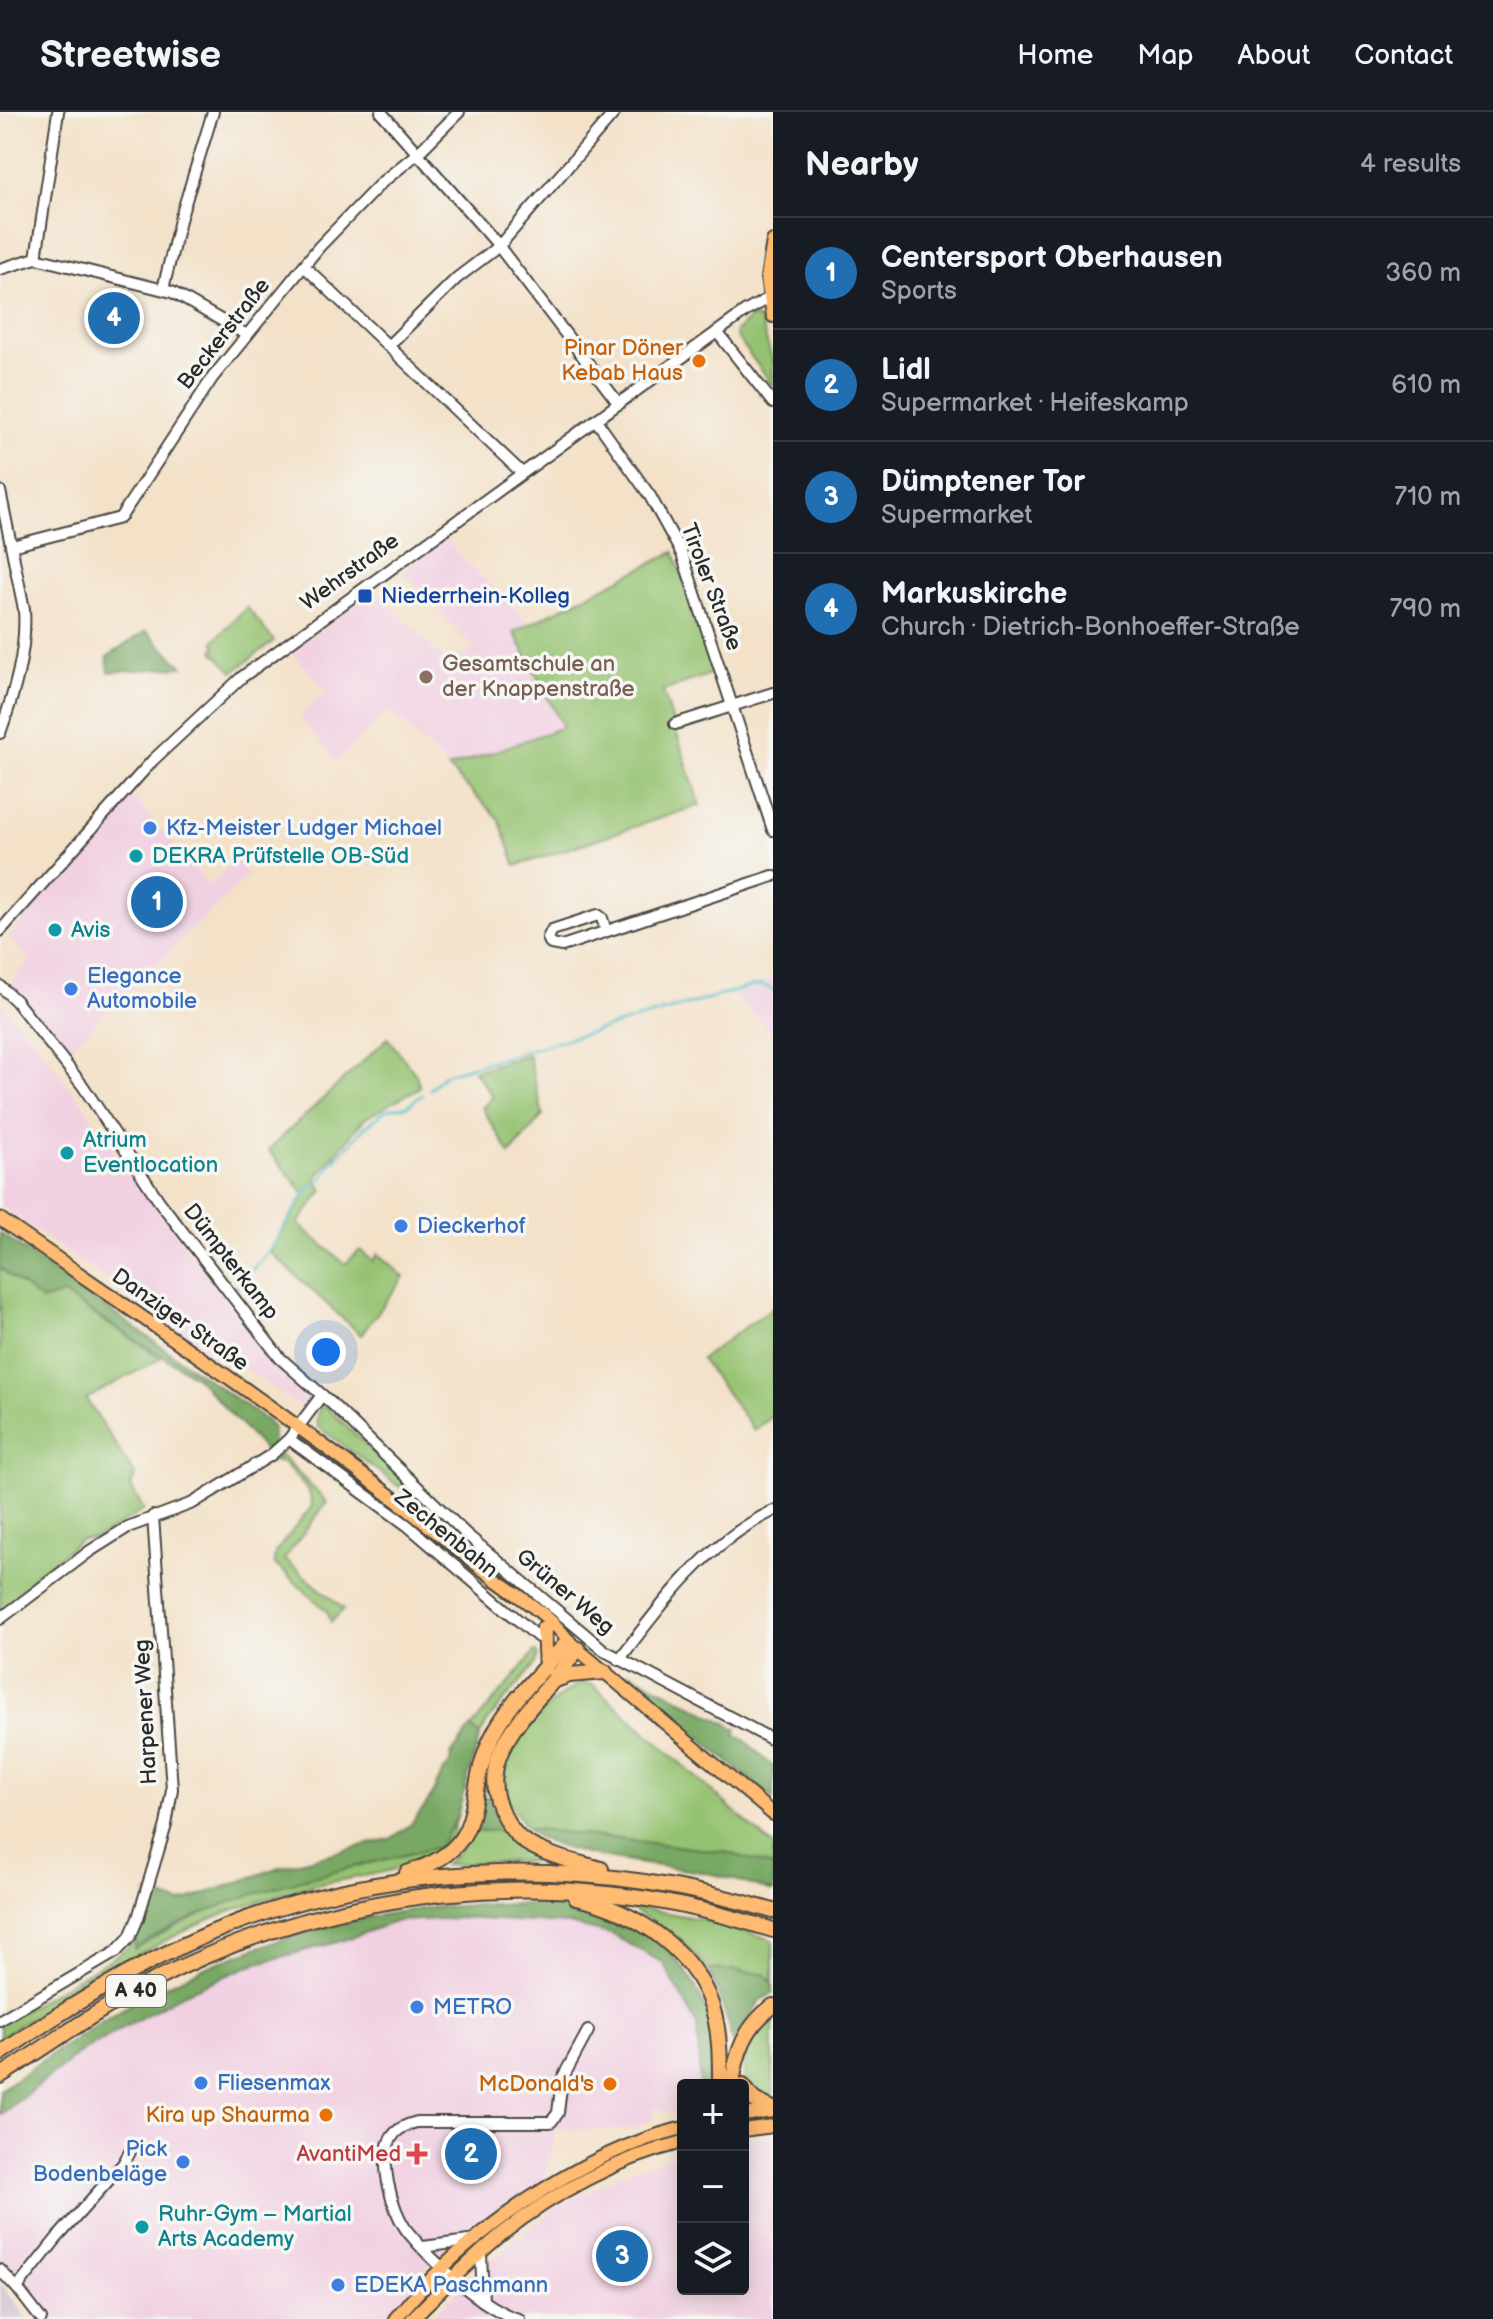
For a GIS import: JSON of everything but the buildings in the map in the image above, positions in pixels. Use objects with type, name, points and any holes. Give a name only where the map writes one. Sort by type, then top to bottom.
[{"type":"highway","points":[[541,1632],[547,1646],[550,1674]]},
{"type":"highway","points":[[573,1645],[504,1741],[495,1765],[494,1789],[498,1808],[523,1841],[557,1856],[632,1879]]},
{"type":"highway","points":[[359,1888],[427,1866],[444,1858],[460,1842],[469,1827],[484,1759],[500,1722],[550,1674],[605,1672]]},
{"type":"highway","name":"A 40","points":[[0,2054],[105,1986],[176,1949],[238,1922],[359,1888],[429,1877],[493,1872],[580,1874],[677,1887],[773,1911]]},
{"type":"highway","points":[[533,1889],[619,1910],[645,1924],[685,1959],[703,1988],[714,2015],[720,2079]]},
{"type":"highway","name":"A 40","points":[[0,2076],[147,1984],[209,1954],[283,1927],[347,1910],[411,1898],[533,1889],[640,1898],[689,1907],[773,1930]]},
{"type":"highway","points":[[733,2079],[737,2057],[751,2026],[773,2006]]},
{"type":"highway","points":[[737,2057],[742,2079]]},
{"type":"highway","points":[[749,2093],[754,2100],[773,2110]]},
{"type":"main road","points":[[773,241],[767,275],[773,316]]},
{"type":"main road","name":"Danziger Straße","points":[[0,1219],[337,1455]]},
{"type":"main road","name":"Zechenbahn","points":[[337,1455],[548,1619],[573,1645],[773,1814]]},
{"type":"main road","name":"Zechenbahn","points":[[510,1592],[541,1632],[573,1645]]},
{"type":"main road","points":[[749,2114],[773,2110]]},
{"type":"main road","points":[[749,2129],[773,2126]]},
{"type":"main road","points":[[395,2319],[444,2267],[476,2240],[560,2180],[616,2152],[677,2130]]},
{"type":"main road","points":[[412,2319],[481,2253],[532,2212],[630,2160],[677,2144]]},
{"type":"street","points":[[36,258],[58,112]]},
{"type":"street","points":[[163,289],[185,201],[213,112]]},
{"type":"street","points":[[381,112],[499,246],[619,404]]},
{"type":"street","name":"Beckerstraße","points":[[12,546],[120,518],[200,396],[304,266],[366,199],[459,112]]},
{"type":"street","points":[[389,345],[457,278],[499,246],[615,112]]},
{"type":"street","points":[[0,269],[36,258],[163,289],[190,300],[247,335]]},
{"type":"street","points":[[304,266],[522,473]]},
{"type":"street","name":"Wehrstraße","points":[[0,931],[153,760],[235,683],[717,332],[769,298]]},
{"type":"street","points":[[717,332],[773,403]]},
{"type":"street","name":"Tiroler Straße","points":[[596,420],[650,496],[677,544],[689,572],[773,830]]},
{"type":"street","points":[[0,491],[25,624],[17,674],[0,733]]},
{"type":"street","points":[[675,724],[773,693]]},
{"type":"street","points":[[606,931],[598,915],[555,928],[549,934],[549,941],[562,946],[773,876]]},
{"type":"street","name":"Dümpterkamp","points":[[0,986],[16,1001],[83,1086],[159,1201],[280,1358],[362,1433]]},
{"type":"street","points":[[0,1619],[90,1551],[128,1527],[193,1503],[271,1455],[289,1439],[322,1395]]},
{"type":"street","name":"Grüner Weg","points":[[362,1433],[466,1534],[605,1651],[773,1740]]},
{"type":"street","name":"Zechenbahn","points":[[289,1439],[407,1525],[541,1632]]},
{"type":"street","points":[[619,1660],[682,1580],[723,1543],[757,1518],[773,1511]]},
{"type":"street","name":"Harpener Weg","points":[[0,2020],[116,1952],[130,1937],[138,1918],[166,1825],[172,1789],[153,1516]]},
{"type":"street","points":[[519,2319],[497,2312],[483,2301],[406,2230],[394,2207],[385,2166],[386,2152],[395,2133],[403,2126],[417,2122],[551,2122],[558,2113],[562,2079],[588,2031]]},
{"type":"street","points":[[17,2288],[130,2152]]},
{"type":"street","points":[[423,2247],[476,2240]]},
{"type":"street","points":[[481,2253],[483,2301]]},
{"type":"street","points":[[0,2270],[41,2319]]},
{"type":"shaded area","name":"Gesamtschule an der Knappenstraße","points":[[447,539],[458,554],[530,624],[514,632],[563,727],[448,768],[390,709],[337,761],[299,717],[326,691],[291,651],[375,590],[447,663],[476,650],[402,571]]},
{"type":"shaded area","points":[[132,796],[209,886],[236,860],[248,875],[66,1052],[9,984],[31,959],[8,938]]},
{"type":"shaded area","points":[[773,977],[773,1034],[733,994],[759,986]]},
{"type":"shaded area","points":[[0,1003],[82,1103],[127,1170],[272,1360],[311,1394],[300,1406],[236,1362],[230,1366],[0,1205]]},
{"type":"shaded area","points":[[463,1918],[568,1924],[611,1934],[663,1963],[697,2025],[700,2079],[677,2079],[677,2110],[654,2108],[654,2119],[629,2130],[556,2129],[545,2179],[463,2234],[420,2273],[384,2319],[51,2319],[21,2279],[0,2260],[0,2115],[84,2050],[187,1992],[254,1964],[341,1941],[397,1921]]},
{"type":"shaded area","points":[[773,2135],[773,2227],[767,2237],[773,2240],[773,2319],[428,2319],[489,2262],[557,2206],[633,2169],[677,2155],[677,2295],[749,2295],[749,2138]]},
{"type":"shaded area","points":[[0,2282],[27,2319],[0,2319]]},
{"type":"green space","points":[[752,317],[760,320],[773,362],[773,386],[736,336],[736,331]]},
{"type":"green space","points":[[674,552],[716,672],[663,691],[700,805],[516,866],[499,819],[448,768],[563,727],[514,632]]},
{"type":"green space","points":[[247,607],[274,641],[233,672],[213,651],[216,647],[214,641]]},
{"type":"green space","points":[[146,631],[183,667],[109,672],[107,657]]},
{"type":"green space","points":[[388,1038],[416,1075],[420,1087],[364,1119],[315,1179],[323,1190],[298,1224],[345,1264],[360,1250],[373,1261],[378,1254],[404,1277],[361,1335],[270,1252],[305,1194],[268,1150]]},
{"type":"green space","points":[[528,1054],[543,1115],[510,1154],[482,1108],[493,1097],[474,1071]]},
{"type":"green space","points":[[0,1233],[267,1421],[273,1428],[273,1445],[266,1452],[196,1377],[62,1294],[42,1301],[0,1268]]},
{"type":"green space","points":[[0,1268],[42,1301],[62,1294],[161,1358],[86,1399],[135,1475],[131,1487],[144,1510],[97,1538],[80,1540],[31,1579],[31,1588],[0,1612]]},
{"type":"green space","points":[[773,1307],[773,1416],[754,1430],[701,1359]]},
{"type":"green space","points":[[320,1407],[326,1407],[486,1559],[412,1496],[318,1427],[316,1419]]},
{"type":"green space","points":[[280,1455],[327,1502],[284,1559],[344,1609],[331,1622],[327,1611],[274,1563],[275,1553],[312,1506],[309,1491],[283,1463],[272,1461]]},
{"type":"green space","points":[[535,1652],[538,1655],[535,1664],[489,1719],[480,1735],[471,1728]]},
{"type":"green space","points":[[629,1672],[737,1729],[735,1735],[746,1741],[773,1767],[773,1799],[626,1676]]},
{"type":"green space","points":[[581,1683],[593,1685],[773,1846],[773,1866],[725,1852],[527,1828],[512,1808],[505,1790],[505,1769],[510,1754],[518,1739],[542,1712]]},
{"type":"green space","points":[[471,1728],[480,1735],[456,1820],[438,1847],[308,1878],[244,1897],[177,1925],[134,1949],[149,1893],[180,1903],[280,1867],[392,1838],[411,1824],[428,1802],[452,1759],[451,1755]]},
{"type":"green space","points":[[483,1797],[488,1797],[503,1830],[472,1832]]},
{"type":"green space","points":[[456,1820],[451,1838],[428,1858],[390,1870],[285,1893],[210,1919],[95,1978],[0,2038],[0,2024],[137,1940],[135,1948],[205,1912],[254,1893],[438,1847]]},
{"type":"green space","points":[[527,1828],[725,1852],[773,1866],[773,1892],[715,1875],[611,1859],[559,1847]]},
{"type":"green space","points":[[503,1830],[518,1845],[558,1862],[444,1865],[472,1832]]},
{"type":"green space","points":[[493,1904],[568,1905],[601,1910],[641,1929],[675,1959],[700,1996],[711,2034],[714,2079],[700,2079],[697,2025],[663,1963],[611,1934],[568,1924],[463,1918],[397,1921],[341,1941],[254,1964],[187,1992],[84,2050],[0,2115],[0,2090],[101,2022],[165,1986],[226,1959],[289,1937],[354,1920],[420,1909]]},
{"type":"green space","points":[[625,1905],[716,1922],[773,1940],[773,1983],[765,1974],[709,1970],[679,1938]]},
{"type":"green space","points":[[709,1970],[765,1974],[773,1983],[773,1993],[760,2001],[732,2043],[729,2025]]},
{"type":"green space","points":[[773,2017],[773,2101],[753,2092],[749,2079],[745,2079],[743,2063],[754,2036]]},
{"type":"waterway","points":[[430,1089],[445,1074],[753,986],[762,985],[773,990]]},
{"type":"waterway","points":[[234,1290],[270,1250],[305,1193],[325,1175],[364,1128],[386,1110],[407,1106],[422,1095]]},
{"type":"place","name":"Markuskirche","points":[[114,318]]},
{"type":"place","name":"Pinar Döner Kebab Haus","points":[[699,361]]},
{"type":"place","name":"Niederrhein-Kolleg","points":[[365,596]]},
{"type":"place","name":"Gesamtschule an der Knappenstraße","points":[[426,677]]},
{"type":"place","name":"Kfz-Meister Ludger Michael","points":[[150,828]]},
{"type":"place","name":"DEKRA Prüfstelle OB-Süd","points":[[136,856]]},
{"type":"place","name":"Centersport Oberhausen","points":[[157,902]]},
{"type":"place","name":"Avis","points":[[55,930]]},
{"type":"place","name":"Elegance Automobile","points":[[71,989]]},
{"type":"place","name":"Atrium Eventlocation","points":[[67,1153]]},
{"type":"place","name":"Dieckerhof","points":[[401,1226]]},
{"type":"place","name":"METRO","points":[[417,2007]]},
{"type":"place","name":"Fliesenmax","points":[[201,2083]]},
{"type":"place","name":"McDonald's","points":[[610,2084]]},
{"type":"place","name":"Kira up Shaurma","points":[[326,2115]]},
{"type":"place","name":"AvantiMed","points":[[417,2154]]},
{"type":"place","name":"Lidl","points":[[471,2154]]},
{"type":"place","name":"Pick Bodenbeläge","points":[[183,2162]]},
{"type":"place","name":"Ruhr-Gym – Martial Arts Academy","points":[[142,2227]]},
{"type":"place","name":"Dümptener Tor","points":[[622,2256]]},
{"type":"place","name":"EDEKA Paschmann","points":[[338,2285]]}]
